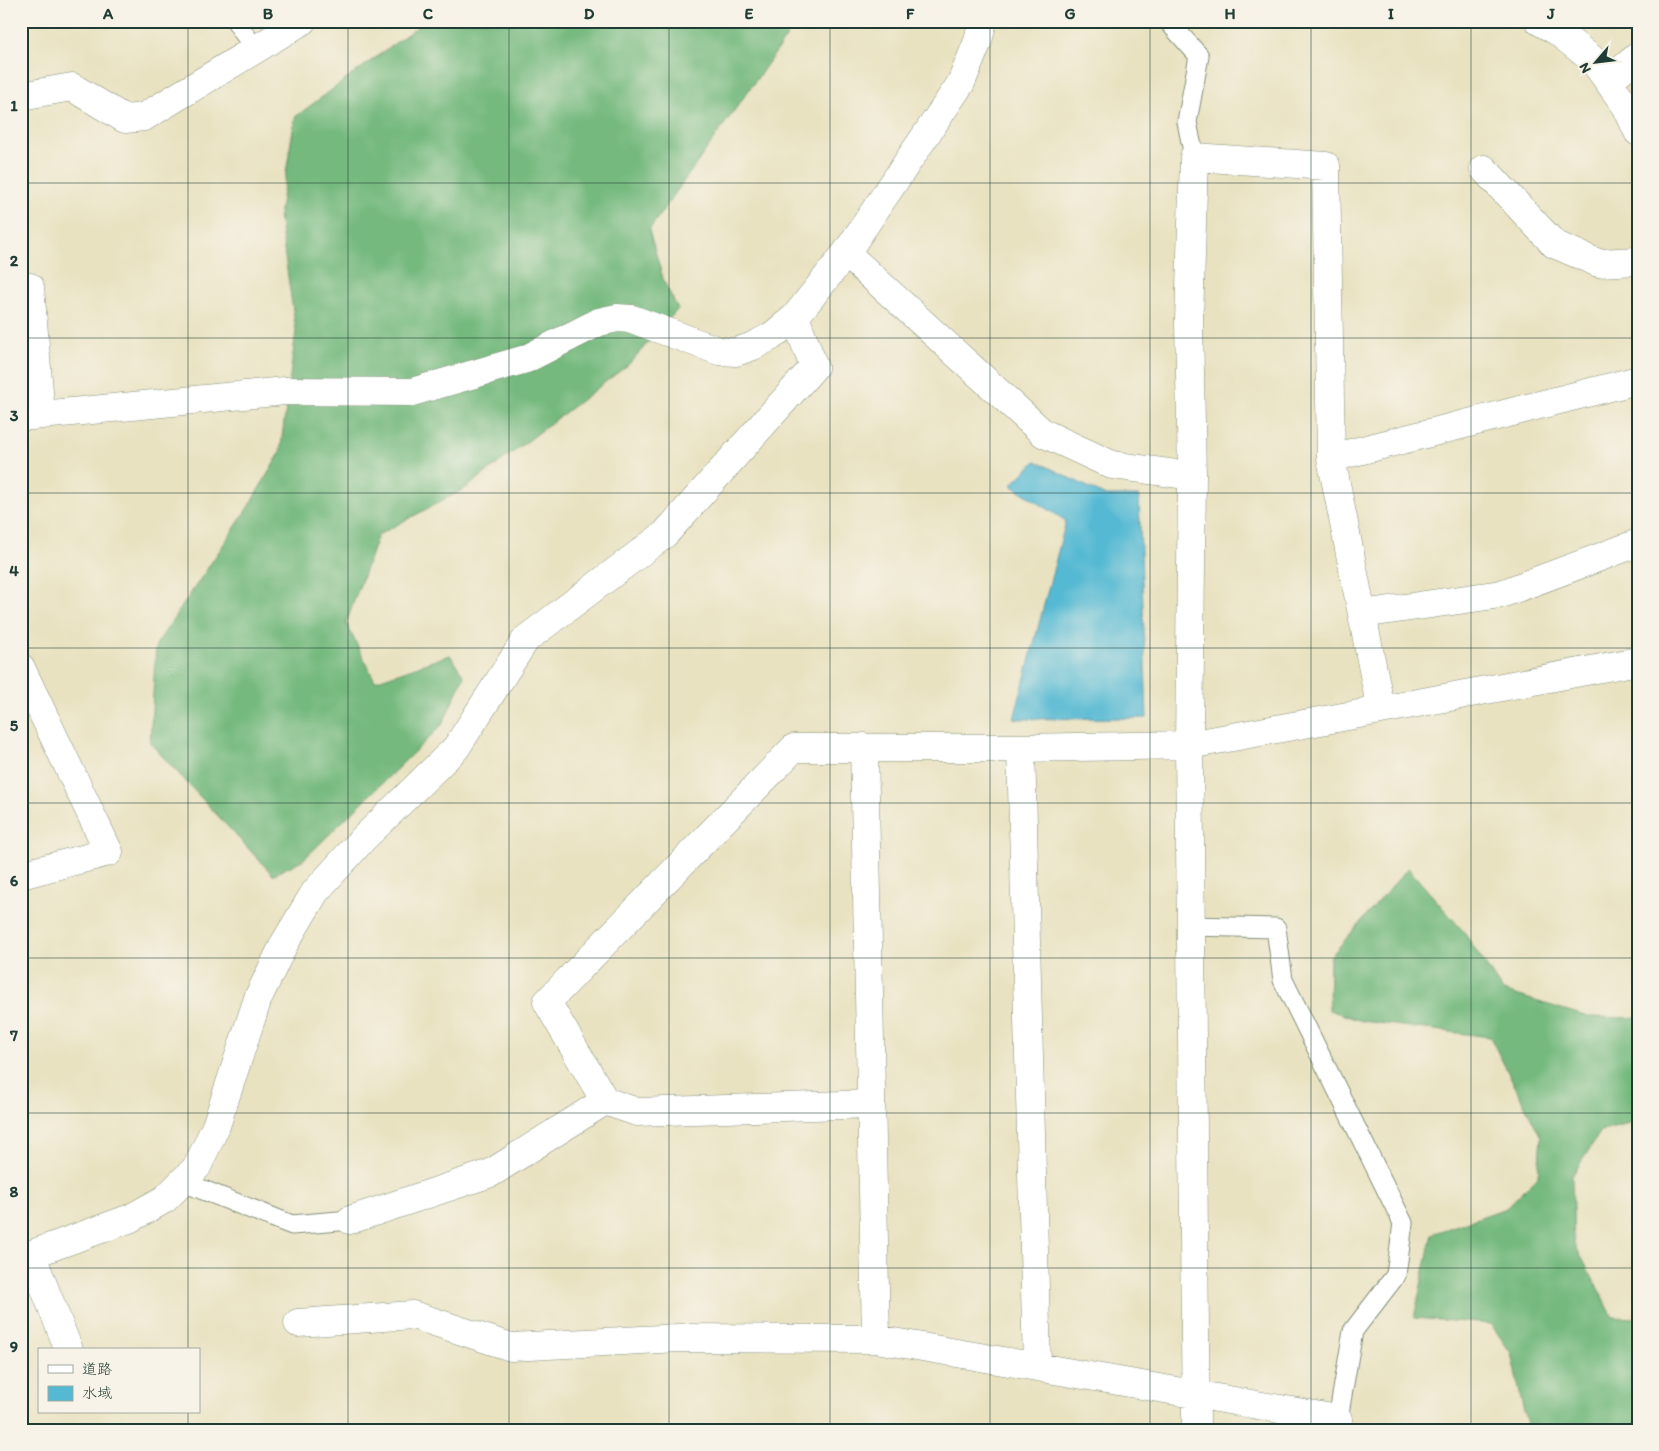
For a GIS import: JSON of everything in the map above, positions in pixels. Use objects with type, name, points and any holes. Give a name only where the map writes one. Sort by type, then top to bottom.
[{"type":"street","points":[[21,96],[72,87],[125,119],[144,117],[302,21]]},
{"type":"street","points":[[30,286],[31,416],[285,391],[412,392],[526,359],[599,322],[617,318],[632,319],[719,350],[736,352],[772,336],[795,316],[846,253],[961,83],[978,41],[983,21]]},
{"type":"street","points":[[1539,21],[1558,32],[1593,60],[1626,106],[1638,132]]},
{"type":"street","points":[[1608,81],[1638,56]]},
{"type":"street","points":[[1196,1430],[1189,745],[1192,476],[1189,322],[1194,157],[1326,166],[1332,458],[1381,710]]},
{"type":"street","points":[[1484,169],[1554,244],[1598,263],[1638,261]]},
{"type":"street","points":[[846,253],[1043,433],[1112,465],[1192,476]]},
{"type":"street","points":[[68,1348],[26,1256],[131,1218],[165,1199],[197,1167],[216,1126],[258,998],[284,944],[315,892],[362,840],[456,748],[526,639],[665,534],[814,367],[795,316]]},
{"type":"street","points":[[1332,458],[1638,380]]},
{"type":"street","points":[[1362,614],[1502,594],[1638,543]]},
{"type":"street","points":[[871,1104],[637,1112],[605,1101],[547,1002],[794,748],[1021,748],[1189,745],[1638,661]]},
{"type":"street","points":[[21,875],[110,852],[24,680]]},
{"type":"street","points":[[864,747],[876,1339]]},
{"type":"street","points":[[1021,748],[1036,1366]]},
{"type":"street","points":[[350,1220],[491,1173],[605,1101]]},
{"type":"street","points":[[298,1323],[413,1315],[512,1347],[679,1338],[876,1339],[1195,1394],[1341,1424]]},
{"type":"lane","points":[[236,21],[255,50]]},
{"type":"lane","points":[[1168,21],[1199,56],[1187,122],[1194,157]]},
{"type":"lane","points":[[1190,926],[1276,928],[1283,980],[1403,1223],[1396,1275],[1353,1331],[1341,1424]]},
{"type":"lane","points":[[183,1182],[292,1225],[350,1220]]},
{"type":"green space","points":[[425,21],[787,21],[786,38],[649,230],[664,282],[678,309],[629,364],[466,488],[378,535],[346,623],[375,681],[450,655],[464,676],[442,725],[304,859],[273,875],[150,743],[156,645],[244,514],[280,453],[296,331],[279,216],[295,117]]},
{"type":"green space","points":[[1408,868],[1463,931],[1503,991],[1588,1017],[1638,1018],[1638,1122],[1601,1131],[1572,1176],[1574,1243],[1613,1317],[1638,1318],[1638,1430],[1528,1430],[1511,1353],[1491,1324],[1414,1318],[1432,1234],[1506,1208],[1538,1176],[1541,1137],[1490,1037],[1362,1021],[1329,1010],[1330,957]]},
{"type":"water","points":[[1036,461],[1106,496],[1139,496],[1147,718],[1014,719],[1066,521],[1011,485]]}]
